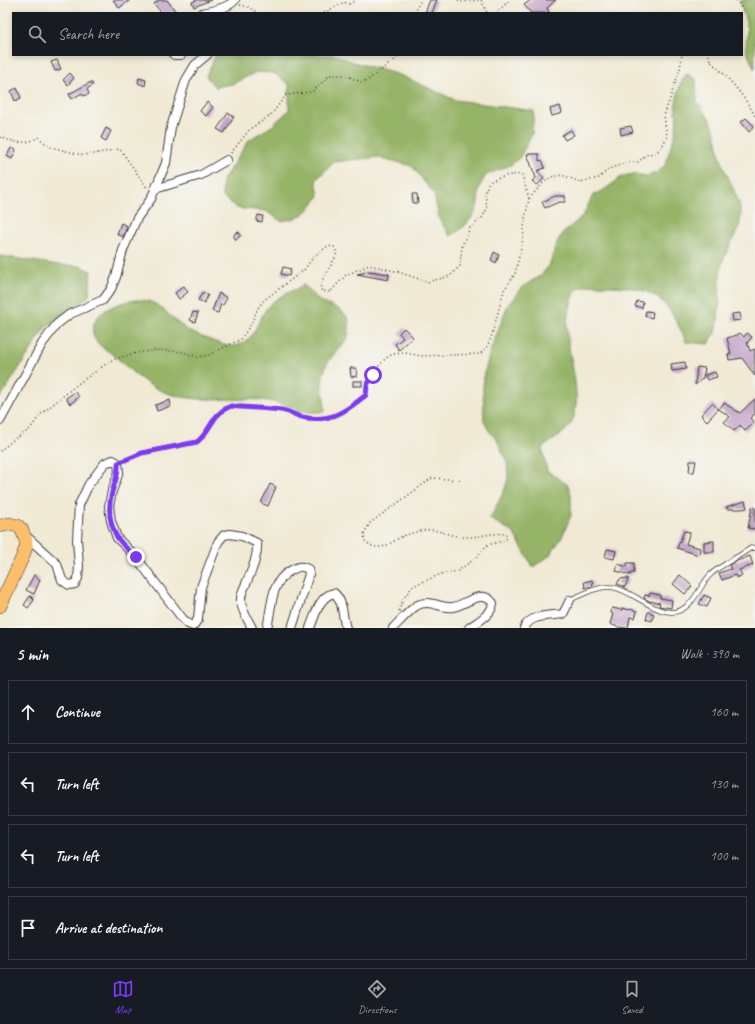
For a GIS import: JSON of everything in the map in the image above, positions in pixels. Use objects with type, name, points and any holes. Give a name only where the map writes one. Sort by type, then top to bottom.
[{"type":"main road","points":[[0,606],[23,556],[26,546],[24,534],[18,526],[15,524],[2,523]]},
{"type":"street","points":[[205,12],[233,3],[236,0]]},
{"type":"street","points":[[0,421],[42,344],[57,324],[70,314],[103,300],[111,289],[116,277],[123,250],[137,218],[155,189],[166,163],[171,127],[186,80],[195,65],[206,56]]},
{"type":"street","points":[[155,189],[201,175],[227,160]]},
{"type":"street","points":[[24,534],[57,564],[62,580],[69,585],[75,584],[78,578],[79,566],[77,540],[79,505],[89,484],[105,463],[113,460],[118,463],[119,472],[112,491],[109,506],[111,521],[118,538],[136,557],[188,624],[192,626],[198,619],[201,587],[218,542],[224,536],[230,534],[242,536],[256,543],[257,549],[255,557],[248,580],[243,589],[241,600],[241,605],[252,628]]},
{"type":"street","points":[[267,628],[271,604],[277,584],[286,573],[297,567],[303,566],[308,569],[309,574],[292,628]]},
{"type":"street","points":[[310,628],[323,599],[329,594],[334,593],[341,606],[346,628]]},
{"type":"street","points":[[393,628],[416,606],[426,603],[453,607],[473,598],[484,597],[490,599],[493,602],[492,608],[488,614],[469,628]]},
{"type":"street","points":[[524,628],[526,623],[536,616],[563,614],[570,600]]},
{"type":"lane","points":[[570,600],[590,591],[616,587],[663,610],[669,612],[681,610],[689,603],[712,574],[751,548],[755,548]]},
{"type":"path","points":[[326,12],[344,2],[349,4],[356,0]]},
{"type":"path","points":[[415,12],[421,0]]},
{"type":"path","points":[[458,0],[462,2],[481,0],[487,12]]},
{"type":"path","points":[[497,12],[510,0]]},
{"type":"path","points":[[736,0],[743,10],[742,12]]},
{"type":"path","points":[[222,7],[241,5],[249,7],[256,12]]},
{"type":"path","points":[[227,160],[250,129],[271,115],[286,95],[312,92],[330,75],[345,75],[361,82],[368,80],[399,56]]},
{"type":"path","points":[[529,199],[542,184],[551,177],[562,175],[580,182],[593,180],[599,178],[609,170],[628,162],[638,162],[646,155],[657,152],[667,137],[664,116],[680,70],[682,56]]},
{"type":"path","points":[[709,56],[710,61],[721,70],[745,100],[755,116]]},
{"type":"path","points":[[0,137],[17,142],[30,142],[38,137],[50,147],[82,155],[120,149],[151,195],[147,204]]},
{"type":"path","points":[[0,451],[13,440],[29,430],[41,414],[79,382],[112,360],[136,353],[157,350],[183,352],[197,357],[209,355],[241,340],[251,324],[258,308],[264,300],[304,270],[314,256],[328,246],[334,247],[337,253],[334,262],[321,283],[320,289],[322,292],[330,292],[346,275],[369,265],[395,271],[428,282],[450,276],[460,266],[462,246],[470,228],[482,218],[487,209],[485,192],[489,182],[516,174],[522,175],[529,199],[523,239],[515,274],[504,290],[491,338],[486,349],[480,354],[421,356],[406,353],[393,354],[386,358],[379,366],[367,385],[366,395],[345,411],[334,417],[319,419],[301,416],[282,410],[231,406],[223,409],[216,416],[201,439],[197,442],[142,453],[118,463]]},
{"type":"path","points":[[398,614],[403,599],[412,586],[441,574],[458,571],[477,557],[487,545],[503,541],[507,538],[506,534],[499,533],[464,537],[432,530],[407,534],[388,545],[379,547],[370,546],[365,541],[364,534],[370,523],[432,478],[461,480]]},
{"type":"green space","points":[[740,0],[755,0],[755,70],[746,50],[747,27]]},
{"type":"green space","points":[[216,56],[338,56],[353,62],[400,75],[455,100],[534,111],[532,134],[520,157],[511,165],[486,175],[481,183],[475,213],[460,230],[450,236],[439,219],[434,194],[412,166],[378,157],[334,162],[316,180],[319,196],[308,211],[295,218],[281,221],[266,211],[237,208],[222,196],[223,180],[249,140],[272,126],[289,110],[289,84],[274,73],[256,72],[232,84],[215,87],[206,76]]},
{"type":"green space","points":[[686,74],[696,79],[697,102],[711,121],[720,156],[739,202],[741,215],[739,227],[723,260],[720,272],[718,320],[715,332],[709,344],[686,342],[674,316],[660,299],[640,290],[627,287],[590,285],[576,290],[570,307],[567,325],[567,337],[576,390],[574,414],[567,429],[542,448],[547,471],[568,485],[571,494],[571,515],[562,537],[549,556],[533,567],[513,532],[490,519],[505,489],[508,478],[507,462],[497,440],[489,431],[484,421],[484,375],[490,352],[507,307],[521,288],[541,275],[549,266],[558,240],[565,231],[583,216],[593,195],[604,190],[623,176],[634,174],[646,176],[657,173],[665,165],[676,131],[677,118],[675,107],[680,84]]},
{"type":"green space","points":[[0,256],[59,265],[80,266],[91,271],[89,296],[45,328],[0,398]]},
{"type":"green space","points":[[304,285],[321,302],[341,311],[349,321],[349,332],[347,338],[331,358],[323,375],[322,386],[325,411],[303,411],[270,401],[245,399],[195,399],[170,394],[155,388],[141,379],[99,344],[94,338],[93,334],[94,322],[105,311],[122,303],[140,300],[149,301],[163,309],[183,327],[194,333],[223,345],[234,346],[241,344],[251,336],[271,303]]},
{"type":"building","points":[[113,0],[130,0],[119,8]]},
{"type":"building","points":[[159,0],[167,0],[176,12],[161,12],[154,4]]},
{"type":"building","points":[[197,0],[211,0],[194,7],[192,2]]},
{"type":"building","points":[[430,0],[437,0],[432,12],[425,12]]},
{"type":"building","points":[[531,0],[556,0],[547,8],[549,12],[530,12],[524,5]]},
{"type":"building","points":[[57,60],[61,69],[55,71],[51,62]]},
{"type":"building","points":[[70,73],[74,78],[68,85],[63,80]]},
{"type":"building","points":[[139,78],[146,80],[145,86],[138,83]]},
{"type":"building","points":[[91,82],[93,85],[87,89],[89,94],[83,96],[82,93],[72,99],[69,94]]},
{"type":"building","points":[[17,88],[21,98],[15,101],[11,91]]},
{"type":"building","points":[[207,102],[213,107],[206,116],[200,111]]},
{"type":"building","points":[[560,106],[562,113],[552,116],[550,109]]},
{"type":"building","points":[[228,113],[234,117],[224,133],[217,129]]},
{"type":"building","points":[[746,118],[754,126],[749,132],[741,122]]},
{"type":"building","points":[[631,126],[633,132],[621,135],[620,128]]},
{"type":"building","points":[[106,128],[111,131],[106,141],[101,138]]},
{"type":"building","points":[[571,130],[574,135],[565,140],[562,135]]},
{"type":"building","points":[[11,148],[16,150],[12,159],[7,156]]},
{"type":"building","points":[[527,154],[539,154],[539,161],[542,160],[545,168],[537,171],[544,179],[537,185],[532,181],[536,178]]},
{"type":"building","points":[[412,194],[417,194],[418,203],[413,203]]},
{"type":"building","points":[[555,196],[565,196],[565,202],[559,202],[545,208],[542,202]]},
{"type":"building","points":[[258,215],[263,216],[262,222],[256,221]]},
{"type":"building","points":[[121,223],[127,226],[123,237],[117,234]]},
{"type":"building","points":[[237,231],[241,235],[236,240],[234,235]]},
{"type":"building","points":[[494,252],[499,255],[496,263],[491,260]]},
{"type":"building","points":[[283,267],[291,269],[289,276],[281,274]]},
{"type":"building","points":[[369,271],[389,274],[388,280],[357,274]]},
{"type":"building","points":[[184,286],[188,292],[179,299],[175,293]]},
{"type":"building","points":[[203,292],[208,295],[204,303],[198,300]]},
{"type":"building","points":[[219,293],[227,298],[223,305],[221,304],[218,313],[212,311]]},
{"type":"building","points":[[637,301],[643,302],[642,308],[635,306]]},
{"type":"building","points":[[646,311],[653,312],[652,318],[645,316]]},
{"type":"building","points":[[193,312],[198,313],[195,322],[190,320]]},
{"type":"building","points":[[740,313],[741,320],[733,321],[732,314]]},
{"type":"building","points":[[404,328],[413,337],[399,350],[395,344],[403,338],[399,333]]},
{"type":"building","points":[[740,333],[744,337],[747,333],[752,337],[747,343],[750,351],[755,349],[755,376],[742,358],[729,360],[728,354],[731,354],[727,338]]},
{"type":"building","points":[[685,362],[686,369],[672,371],[671,364]]},
{"type":"building","points":[[697,367],[705,368],[703,378],[695,385]]},
{"type":"building","points":[[350,368],[356,368],[357,376],[351,377]]},
{"type":"building","points":[[715,372],[717,377],[707,380],[705,375]]},
{"type":"building","points":[[353,381],[362,381],[362,386],[353,386]]},
{"type":"building","points":[[75,392],[79,397],[70,404],[66,398]]},
{"type":"building","points":[[755,399],[755,414],[750,418],[754,423],[745,431],[740,425],[734,431],[724,422],[730,417],[719,409],[724,403],[740,413]]},
{"type":"building","points":[[170,400],[171,406],[157,411],[155,405]]},
{"type":"building","points":[[712,403],[718,409],[707,421],[701,415]]},
{"type":"building","points":[[690,461],[696,461],[694,472],[689,472]]},
{"type":"building","points":[[270,484],[276,487],[268,506],[261,503]]},
{"type":"building","points":[[745,501],[747,508],[727,509],[726,507]]},
{"type":"building","points":[[752,507],[755,508],[755,529],[748,528]]},
{"type":"building","points":[[684,531],[690,532],[686,544],[700,548],[699,555],[677,548]]},
{"type":"building","points":[[714,541],[714,552],[704,552],[704,542]]},
{"type":"building","points":[[607,549],[616,551],[614,559],[605,557]]},
{"type":"building","points":[[750,556],[753,565],[739,570],[742,575],[737,578],[735,575],[722,580],[719,573],[731,569],[729,565]]},
{"type":"building","points":[[627,563],[634,563],[634,573],[631,573],[630,575],[616,571],[618,564],[627,567]]},
{"type":"building","points":[[34,575],[40,580],[34,594],[26,590]]},
{"type":"building","points":[[680,575],[692,586],[685,594],[673,584]]},
{"type":"building","points":[[629,578],[625,587],[617,584],[620,579]]},
{"type":"building","points":[[592,580],[593,586],[585,588],[584,582]]},
{"type":"building","points":[[650,593],[660,595],[660,598],[672,600],[671,608],[659,606],[660,603],[649,601],[644,598],[645,595],[649,596]]},
{"type":"building","points":[[704,595],[711,598],[707,607],[699,604]]},
{"type":"building","points":[[30,596],[34,600],[28,608],[24,605]]},
{"type":"building","points":[[612,608],[637,611],[635,618],[630,617],[628,628],[610,624],[613,614],[611,613]]},
{"type":"building","points":[[648,612],[654,614],[652,621],[646,619]]},
{"type":"route","points":[[136,557],[118,538],[111,521],[109,506],[112,491],[119,472],[118,463],[142,453],[197,442],[201,439],[216,416],[223,409],[231,406],[282,410],[301,416],[319,419],[334,417],[345,411],[366,395],[367,385],[373,375]]}]
